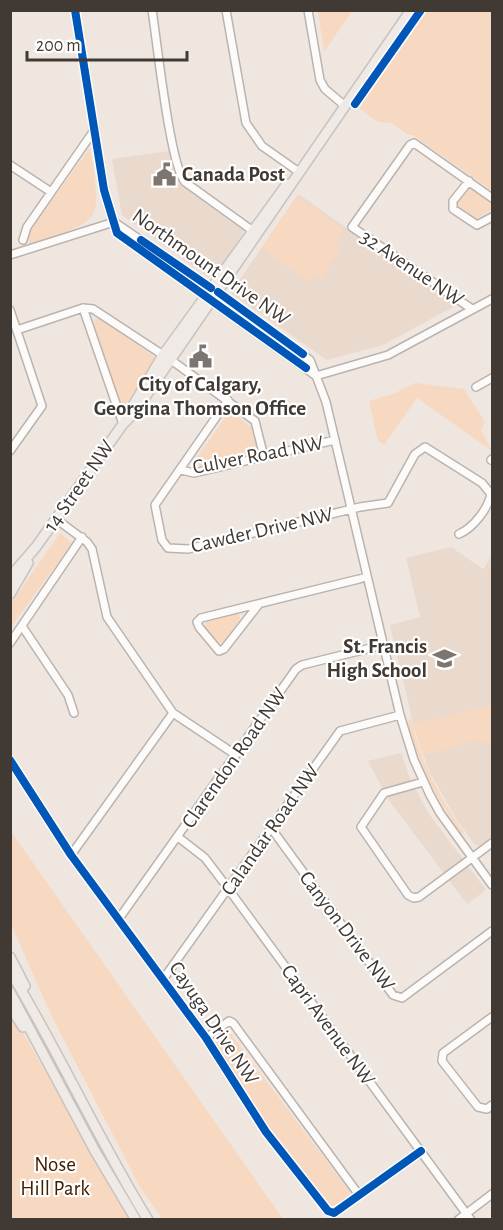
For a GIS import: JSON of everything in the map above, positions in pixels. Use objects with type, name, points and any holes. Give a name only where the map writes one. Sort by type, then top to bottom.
[{"type":"main road","name":"14 Street NW","points":[[10,578],[36,547],[123,424],[134,413],[167,358],[253,231],[287,184],[299,172],[411,10]]},
{"type":"main road","name":"14 Street NW","points":[[214,290],[293,186],[299,172]]},
{"type":"main road","name":"14 Street NW","points":[[10,594],[36,547]]},
{"type":"main road","points":[[10,957],[119,1173],[148,1220]]},
{"type":"main road","points":[[10,971],[47,1032]]},
{"type":"main road","points":[[10,992],[95,1151],[136,1220]]},
{"type":"main road","points":[[10,1006],[41,1058],[55,1074]]},
{"type":"street","points":[[75,10],[104,190],[114,222]]},
{"type":"street","points":[[152,10],[173,148],[180,175],[185,182],[253,231]]},
{"type":"street","points":[[226,10],[246,123],[262,146],[299,172]]},
{"type":"street","points":[[308,10],[320,80],[324,89],[345,106]]},
{"type":"street","points":[[23,240],[27,227],[95,129]]},
{"type":"street","name":"32 Avenue NW","points":[[469,181],[420,146],[410,145],[352,227],[472,309]]},
{"type":"street","points":[[10,165],[51,192]]},
{"type":"street","points":[[492,198],[469,181],[453,201],[453,209],[477,225],[492,217]]},
{"type":"street","name":"Northmount Drive NW","points":[[10,255],[114,222]]},
{"type":"street","name":"Northmount Drive NW","points":[[114,222],[214,290],[310,360],[326,402],[400,715],[423,782],[440,813],[492,885]]},
{"type":"street","name":"Northmount Drive NW","points":[[114,222],[121,239],[316,376]]},
{"type":"street","points":[[316,376],[388,355],[492,299]]},
{"type":"street","points":[[83,308],[123,424]]},
{"type":"street","points":[[17,330],[83,308],[99,312],[255,421],[264,457]]},
{"type":"street","points":[[10,310],[42,406],[10,451]]},
{"type":"street","points":[[476,387],[492,378]]},
{"type":"street","name":"Cawder Drive NW","points":[[228,400],[155,506],[162,540],[168,548],[177,550],[350,509]]},
{"type":"street","name":"Culver Road NW","points":[[181,470],[194,473],[334,440]]},
{"type":"street","points":[[350,509],[391,500],[391,496],[415,454],[421,449],[430,448],[482,483],[491,494],[490,501],[469,530],[459,534]]},
{"type":"street","points":[[56,519],[82,537],[92,549],[107,618],[173,713],[236,755]]},
{"type":"street","points":[[10,643],[82,537]]},
{"type":"street","points":[[259,604],[224,649],[219,651],[214,648],[197,622],[201,618],[366,577]]},
{"type":"street","points":[[22,626],[69,695],[75,713]]},
{"type":"street","name":"Clarendon Road NW","points":[[118,920],[296,669],[302,665],[383,645]]},
{"type":"street","points":[[71,855],[173,713]]},
{"type":"street","name":"Calandar Road NW","points":[[164,978],[340,731],[400,715]]},
{"type":"street","name":"Cayuga Drive NW","points":[[10,759],[71,855],[164,978],[206,1038],[266,1132],[328,1211],[334,1213],[421,1151]]},
{"type":"street","points":[[423,782],[384,793],[363,821],[362,832],[408,895],[414,898],[492,843]]},
{"type":"street","name":"Canyon Drive NW","points":[[271,828],[393,995],[402,998],[492,932]]},
{"type":"street","name":"Capri Avenue NW","points":[[178,837],[205,858],[469,1216]]},
{"type":"street","points":[[492,1017],[443,1053],[442,1061],[478,1107],[487,1109],[492,1105]]},
{"type":"street","points":[[206,1038],[229,1021],[233,1023],[359,1195]]},
{"type":"street","points":[[458,1220],[469,1216],[492,1194]]},
{"type":"shaded area","points":[[170,151],[179,184],[244,231],[215,277],[208,277],[122,215],[112,159]]},
{"type":"shaded area","points":[[298,194],[454,303],[455,306],[383,345],[327,360],[231,293]]},
{"type":"shaded area","name":"St. Francis High School","points":[[451,547],[483,569],[492,556],[492,837],[480,846],[475,845],[455,817],[429,771],[414,727],[390,625],[420,617],[406,558]]},
{"type":"shaded area","points":[[401,753],[410,779],[429,814],[486,890],[467,904],[388,799],[368,761]]},
{"type":"green space","points":[[318,11],[352,11],[324,52]]},
{"type":"green space","points":[[423,11],[492,11],[492,191],[413,135],[409,135],[391,123],[378,122],[356,106]]},
{"type":"green space","points":[[90,148],[96,193],[95,207],[91,216],[83,224],[71,230],[29,245],[29,232]]},
{"type":"green space","points":[[468,189],[473,189],[491,202],[491,210],[474,220],[458,209],[457,202]]},
{"type":"green space","points":[[297,197],[344,229],[335,243],[342,248],[321,278],[316,275],[308,281],[261,248]]},
{"type":"green space","points":[[100,318],[156,358],[125,406],[119,403],[93,324],[95,319]]},
{"type":"green space","points":[[415,383],[464,389],[485,422],[481,430],[492,451],[417,398],[384,445],[378,441],[369,401],[393,394]]},
{"type":"green space","points":[[233,412],[252,428],[258,453],[255,456],[201,467],[197,462],[198,456],[227,415]]},
{"type":"green space","points":[[60,533],[72,543],[11,627],[11,603]]},
{"type":"green space","points":[[235,613],[240,619],[223,643],[215,643],[205,629],[205,624],[209,620]]},
{"type":"green space","points":[[492,705],[492,745],[476,740],[423,756],[413,724]]},
{"type":"green space","points":[[411,718],[425,763],[446,805],[464,832],[461,834],[436,795],[423,767],[408,722]]},
{"type":"green space","points":[[10,830],[283,1219],[162,1219],[140,1187],[51,1015],[11,924]]},
{"type":"green space","name":"Nose Hill Park","points":[[10,1010],[130,1219],[11,1219]]},
{"type":"green space","points":[[228,1030],[350,1192],[348,1197],[336,1206],[330,1206],[269,1131],[215,1043],[217,1036]]},
{"type":"cycle path","points":[[75,10],[104,190],[117,233],[306,368]]},
{"type":"cycle path","points":[[355,104],[421,10]]},
{"type":"cycle path","points":[[141,240],[211,288]]},
{"type":"cycle path","points":[[218,292],[303,354]]},
{"type":"cycle path","points":[[10,760],[71,855],[206,1038],[266,1132],[328,1211],[334,1213],[421,1151]]},
{"type":"place","name":"Canada Post","points":[[164,174]]},
{"type":"place","name":"City of Calgary, Georgina Thomson Office","points":[[200,356]]},
{"type":"place","name":"St. Francis High School","points":[[445,658]]}]
